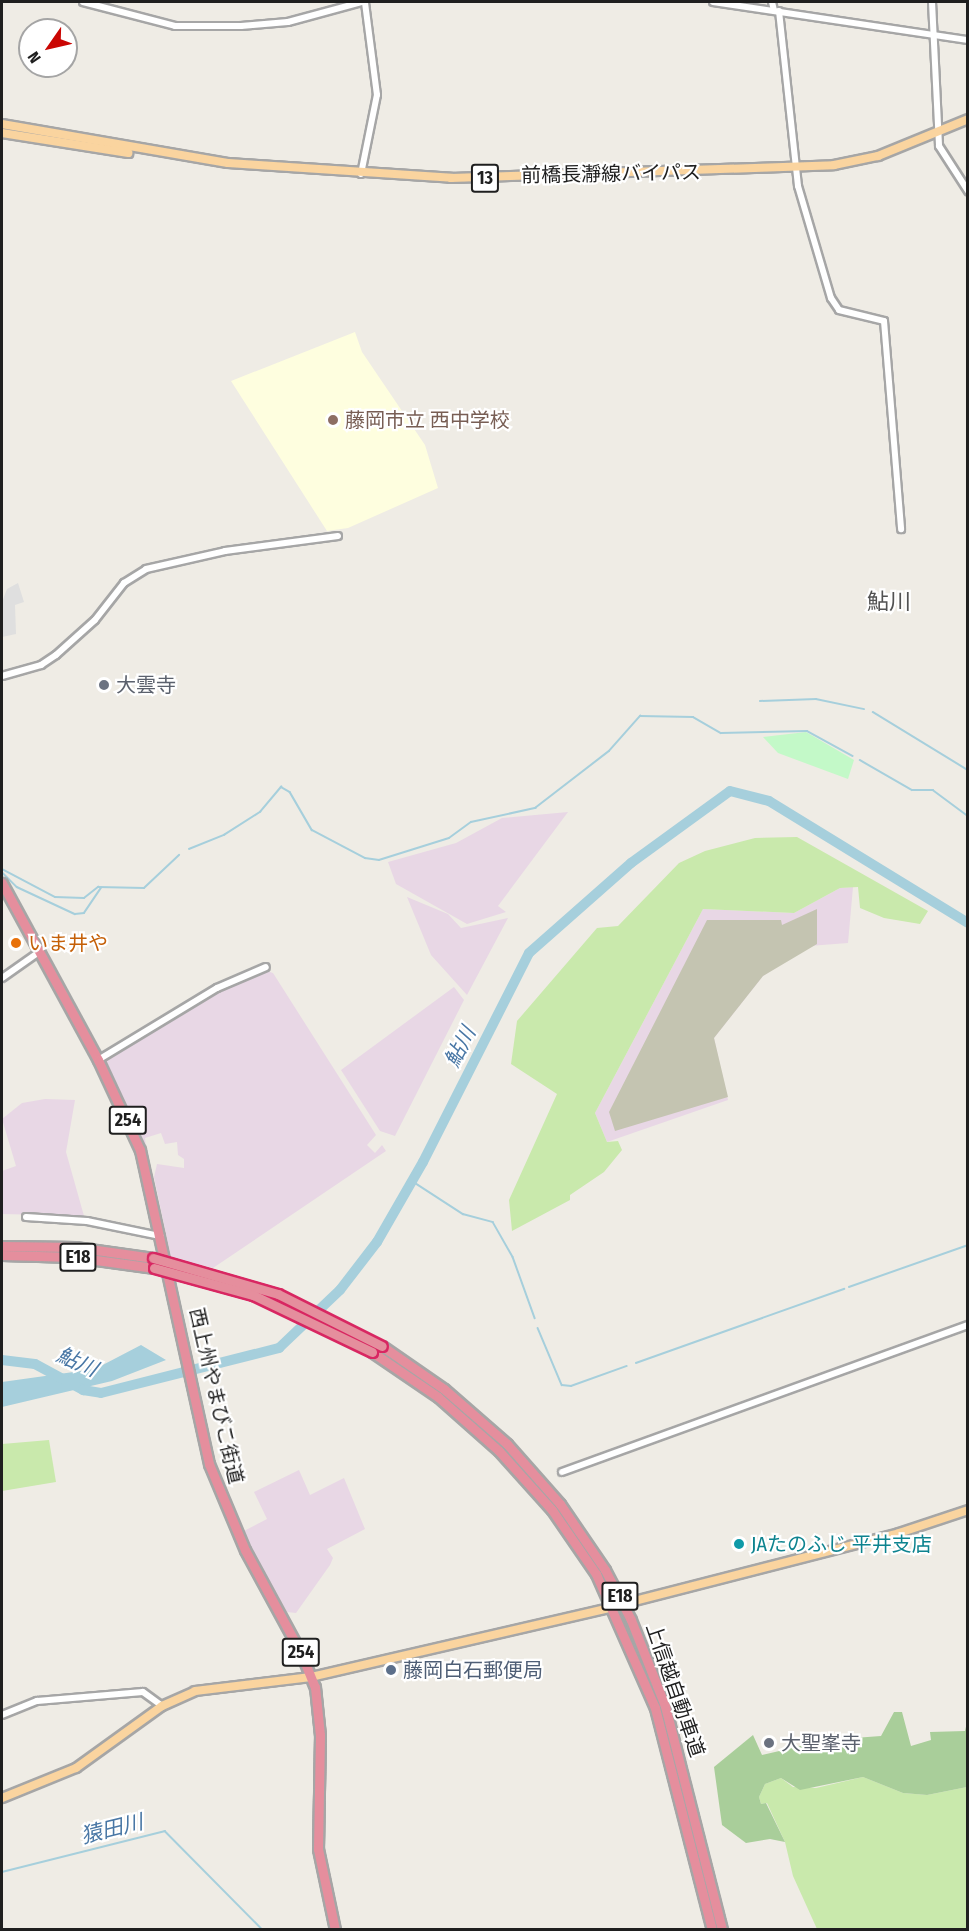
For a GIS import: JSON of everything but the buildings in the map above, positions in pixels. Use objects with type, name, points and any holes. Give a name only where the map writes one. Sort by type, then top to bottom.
[{"type":"highway","name":"西上州やまびこ街道","points":[[2,883],[98,1060],[140,1150],[219,1491],[311,1677],[320,1735],[318,1849],[335,1929]]},
{"type":"highway","name":"上信越自動車道","points":[[2,1246],[75,1247],[153,1258],[278,1294],[382,1346],[444,1389],[507,1444],[560,1504],[605,1570],[631,1620],[665,1706],[722,1929]]},
{"type":"highway","name":"上信越自動車道","points":[[2,1256],[74,1257],[154,1268],[263,1299],[372,1352],[438,1397],[500,1450],[552,1510],[596,1574],[629,1640],[655,1708],[712,1929]]},
{"type":"main road","name":"前橋長瀞線バイパス","points":[[2,133],[102,151],[361,174],[471,178],[796,168],[878,156],[937,134],[968,119]]},
{"type":"main road","name":"前橋長瀞線バイパス","points":[[2,124],[175,157]]},
{"type":"main road","points":[[631,1602],[899,1533],[968,1510]]},
{"type":"main road","points":[[2,1798],[76,1768],[162,1706],[213,1687],[311,1677],[606,1609]]},
{"type":"street","points":[[83,2],[175,26],[241,26],[288,22],[364,2],[377,95],[361,174]]},
{"type":"street","points":[[713,2],[968,40]]},
{"type":"street","points":[[772,2],[776,11],[796,168],[835,305],[884,321],[901,529]]},
{"type":"street","points":[[932,2],[930,33],[937,134],[941,152],[968,191]]},
{"type":"street","points":[[2,676],[41,665],[56,656],[95,620],[124,583],[144,570],[225,550],[338,536]]},
{"type":"street","points":[[2,978],[39,952]]},
{"type":"street","points":[[98,1060],[217,988],[266,968]]},
{"type":"street","points":[[26,1217],[87,1221],[160,1236]]},
{"type":"street","points":[[562,1472],[968,1325]]},
{"type":"street","points":[[2,1715],[37,1701],[143,1692],[162,1706]]},
{"type":"shaded area","name":"藤岡市立 西中学校","points":[[355,332],[362,352],[425,445],[438,488],[348,528],[327,531],[231,381]]},
{"type":"shaded area","points":[[18,583],[24,602],[15,605],[16,634],[2,637],[2,602],[7,589]]},
{"type":"shaded area","points":[[568,812],[498,906],[506,912],[467,924],[396,884],[388,862],[456,843],[502,818]]},
{"type":"shaded area","points":[[853,887],[848,943],[809,946],[763,976],[714,1038],[728,1100],[607,1142],[595,1113],[703,909],[794,913],[840,888]]},
{"type":"shaded area","points":[[407,897],[448,914],[461,928],[508,918],[467,995],[431,955]]},
{"type":"shaded area","points":[[817,909],[817,944],[763,976],[714,1038],[728,1097],[615,1131],[609,1112],[707,920],[781,920],[782,925]]},
{"type":"shaded area","points":[[267,971],[273,973],[376,1135],[367,1145],[375,1153],[382,1145],[386,1151],[213,1268],[171,1258],[154,1177],[157,1164],[184,1168],[184,1159],[178,1155],[177,1142],[165,1144],[161,1133],[145,1138],[147,1158],[105,1060],[222,989]]},
{"type":"shaded area","points":[[454,987],[464,1000],[395,1136],[380,1131],[341,1070]]},
{"type":"shaded area","points":[[45,1099],[75,1100],[66,1152],[84,1216],[2,1214],[2,1171],[16,1166],[2,1119],[22,1103]]},
{"type":"shaded area","points":[[299,1470],[310,1495],[344,1478],[365,1529],[327,1549],[333,1558],[330,1565],[296,1613],[287,1612],[242,1532],[267,1519],[254,1492]]},
{"type":"green space","points":[[806,732],[854,760],[848,779],[778,753],[763,737]]},
{"type":"green space","points":[[797,837],[928,911],[920,924],[884,918],[860,908],[858,887],[840,888],[794,913],[703,909],[595,1113],[607,1142],[618,1141],[622,1150],[604,1172],[570,1195],[570,1200],[512,1231],[509,1200],[557,1094],[511,1064],[517,1021],[597,928],[618,926],[679,863],[705,851],[755,838]]},
{"type":"green space","points":[[49,1440],[56,1482],[2,1491],[2,1444]]},
{"type":"green space","points":[[894,1712],[902,1712],[911,1746],[931,1740],[930,1732],[965,1731],[967,1722],[967,1787],[927,1795],[903,1793],[863,1777],[800,1790],[781,1778],[765,1784],[759,1797],[761,1804],[766,1803],[785,1842],[770,1839],[746,1843],[722,1825],[714,1767],[753,1735],[762,1755],[827,1740],[881,1736]]},
{"type":"green space","points":[[863,1777],[903,1793],[927,1795],[967,1787],[967,1929],[817,1929],[793,1876],[785,1842],[767,1803],[761,1804],[759,1797],[765,1784],[781,1778],[793,1787],[816,1788]]},
{"type":"water","points":[[141,1345],[166,1360],[112,1381],[2,1407],[2,1382],[95,1369]]},
{"type":"pier","points":[[154,1253],[272,1286],[386,1343],[368,1355],[259,1303],[153,1273]]},
{"type":"waterway","points":[[760,701],[816,699],[864,709]]},
{"type":"waterway","points":[[873,712],[968,770]]},
{"type":"waterway","points":[[189,849],[224,835],[260,812],[281,787],[290,792],[312,830],[365,858],[379,860],[449,838],[471,822],[535,808],[609,751],[640,716],[693,717],[721,733],[807,731],[853,756]]},
{"type":"waterway","points":[[860,760],[912,790],[933,790],[968,816]]},
{"type":"waterway","name":"鮎川","points":[[2,1360],[35,1364],[83,1390],[101,1393],[279,1348],[340,1290],[377,1242],[423,1162],[529,953],[631,863],[730,791],[769,801],[968,923]]},
{"type":"waterway","points":[[2,869],[55,897],[84,898],[98,887],[144,888],[179,855]]},
{"type":"waterway","points":[[2,872],[17,887],[75,914],[84,913],[101,888]]},
{"type":"waterway","points":[[412,1181],[463,1214],[493,1222],[513,1257],[535,1318]]},
{"type":"waterway","points":[[849,1287],[968,1245]]},
{"type":"waterway","points":[[636,1363],[844,1289]]},
{"type":"waterway","points":[[538,1328],[562,1385],[571,1386],[627,1366]]},
{"type":"waterway","name":"猿田川","points":[[2,1872],[165,1831],[263,1930]]},
{"type":"place","name":"藤岡市立 西中学校","points":[[333,420]]},
{"type":"place","name":"大雲寺","points":[[104,685]]},
{"type":"place","name":"いま井や","points":[[16,943]]},
{"type":"place","name":"JAたのふじ 平井支店","points":[[739,1544]]},
{"type":"place","name":"藤岡白石郵便局","points":[[391,1670]]},
{"type":"place","name":"大聖峯寺","points":[[769,1743]]},
{"type":"district","name":"鮎川","points":[[889,602]]}]
